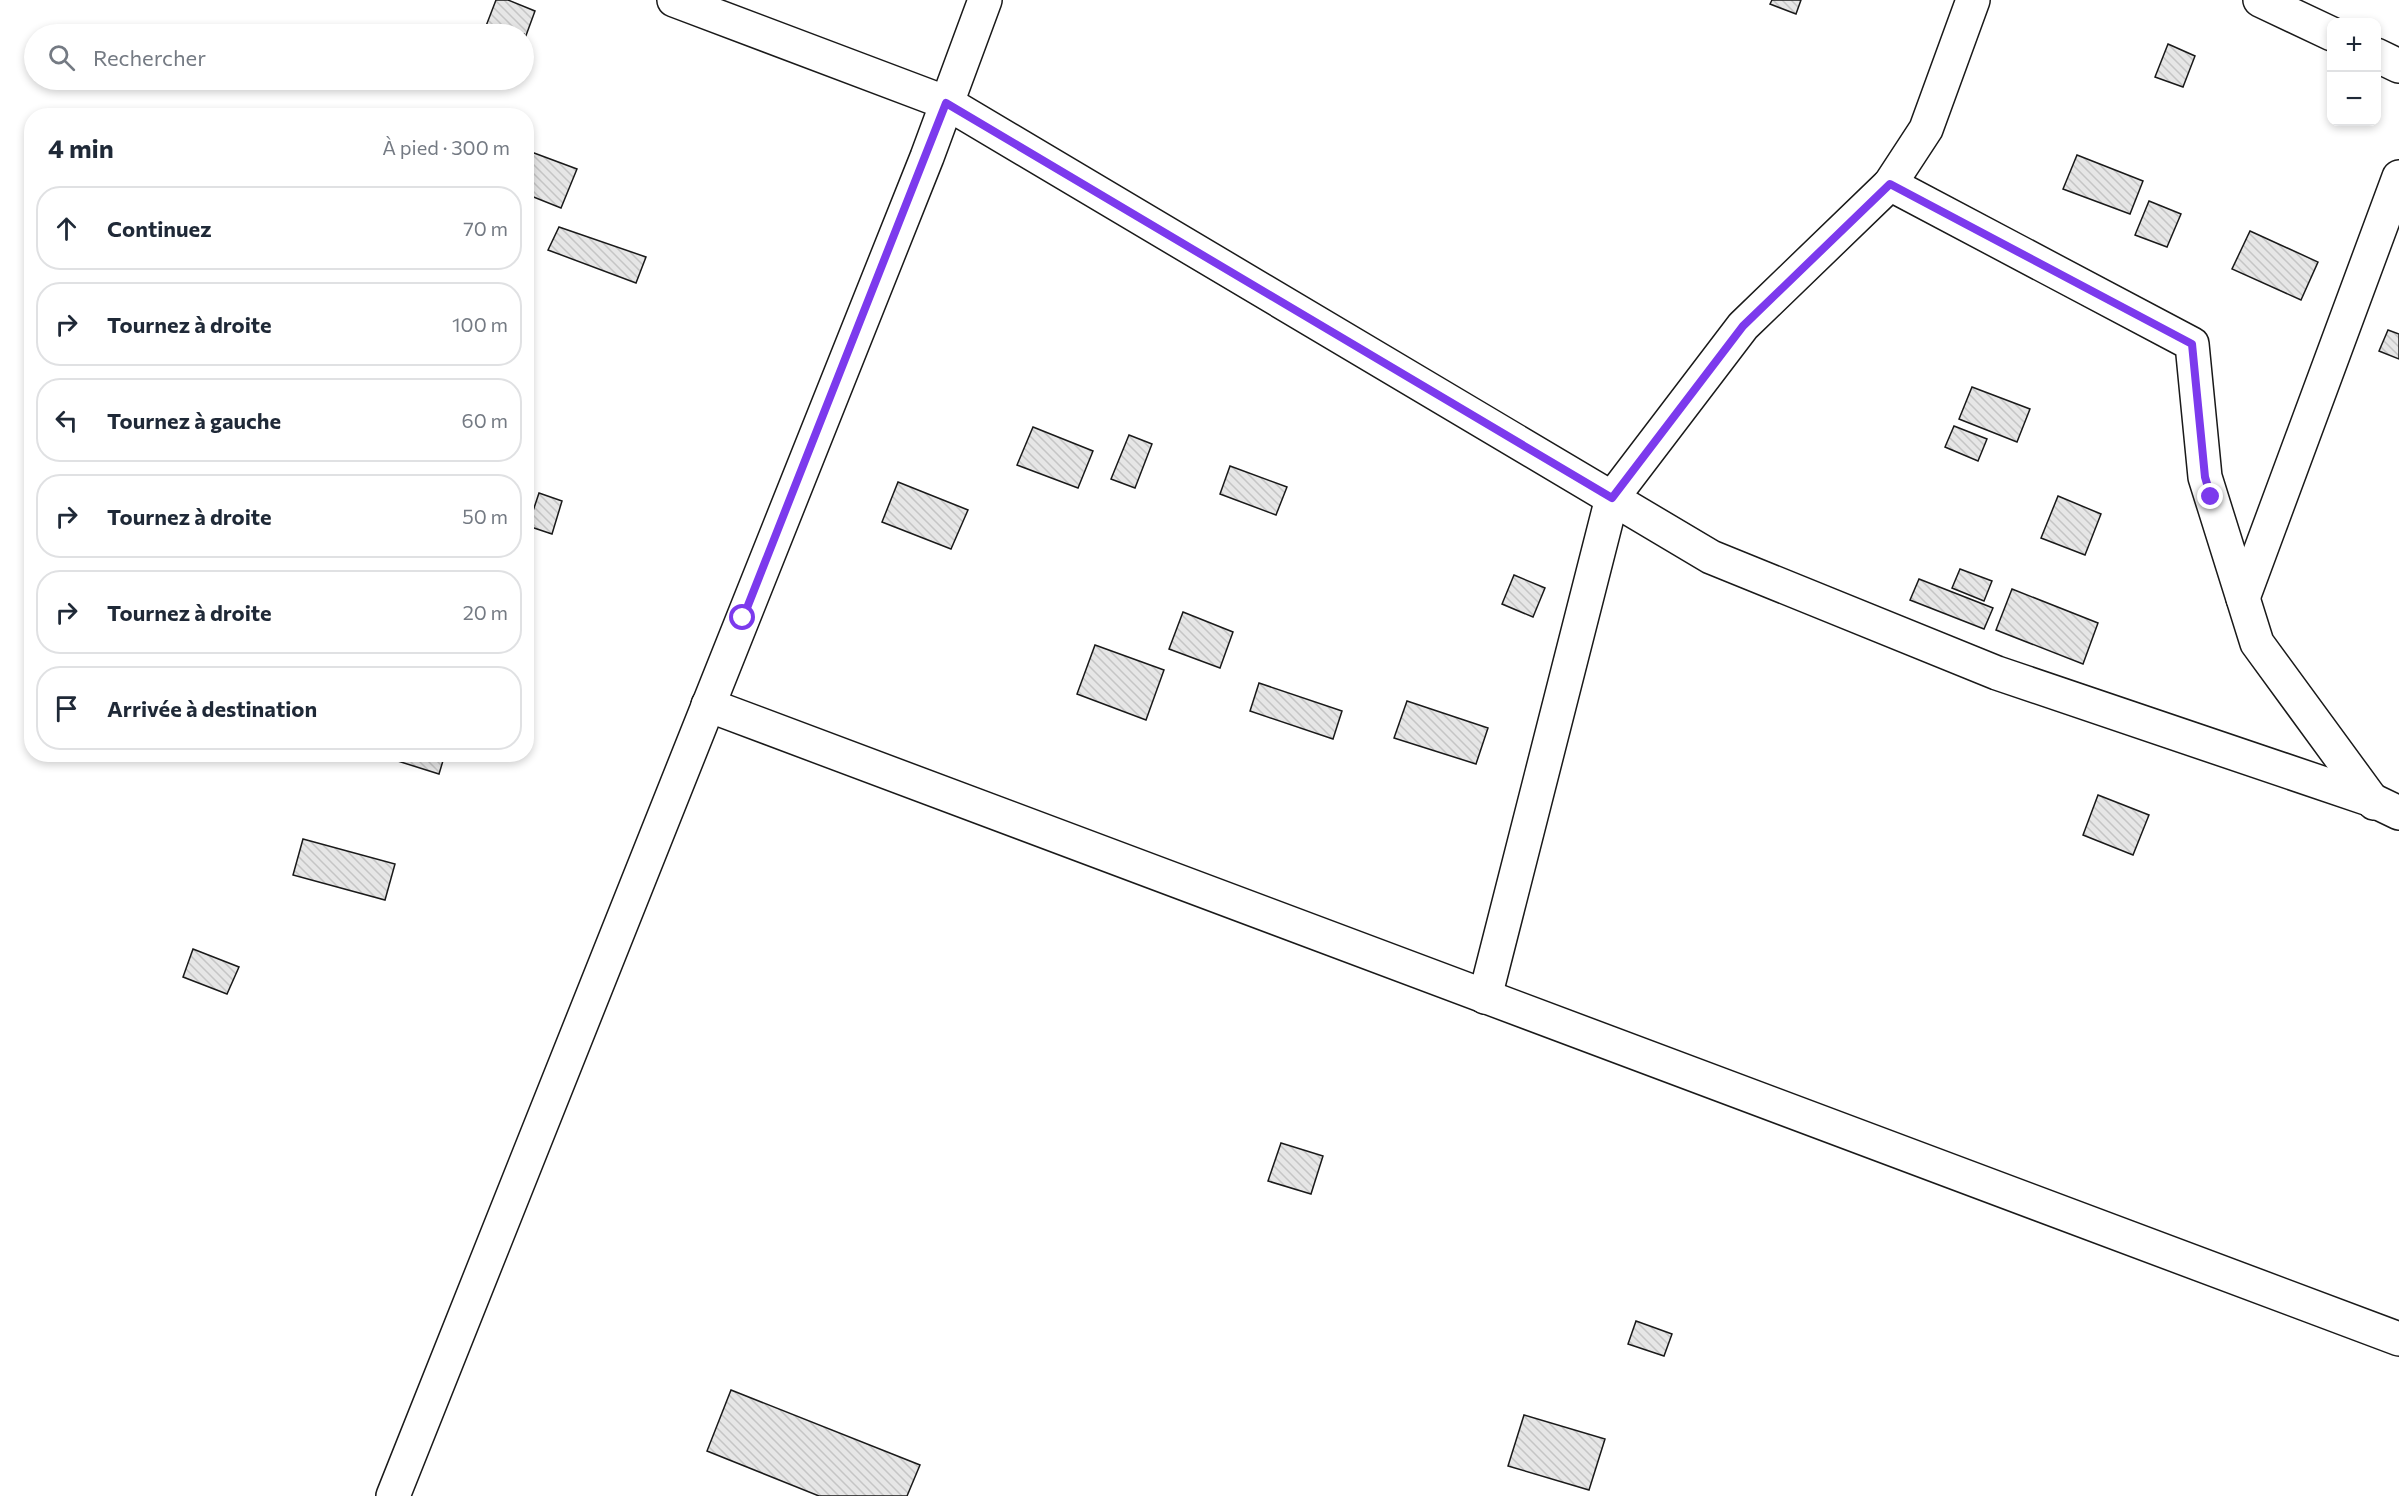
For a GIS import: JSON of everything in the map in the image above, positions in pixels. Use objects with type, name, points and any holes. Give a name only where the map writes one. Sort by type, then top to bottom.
[{"type":"street","points":[[674,0],[946,103],[1710,557],[1986,669],[2386,807]]},
{"type":"street","points":[[393,1496],[708,705],[985,0]]},
{"type":"street","points":[[1485,997],[1612,498],[1743,326],[1890,184],[1926,129],[1973,0]]},
{"type":"street","points":[[2260,0],[2327,32]]},
{"type":"street","points":[[2381,57],[2399,66]]},
{"type":"street","points":[[2243,598],[2399,177]]},
{"type":"street","points":[[1890,184],[2192,344],[2205,477],[2257,643],[2386,807],[2399,836]]},
{"type":"street","points":[[708,705],[2399,1340]]},
{"type":"building","points":[[496,0],[508,0],[535,11],[530,24],[487,24]]},
{"type":"building","points":[[1772,0],[1801,0],[1796,14],[1770,4]]},
{"type":"building","points":[[2168,44],[2195,56],[2183,87],[2155,77]]},
{"type":"building","points":[[534,153],[577,169],[561,208],[534,197]]},
{"type":"building","points":[[2077,155],[2143,181],[2130,214],[2063,189]]},
{"type":"building","points":[[2149,201],[2181,214],[2167,247],[2135,235]]},
{"type":"building","points":[[559,227],[646,257],[636,283],[548,250]]},
{"type":"building","points":[[2250,231],[2318,262],[2301,300],[2232,269]]},
{"type":"building","points":[[2388,330],[2399,334],[2399,359],[2379,351]]},
{"type":"building","points":[[1972,387],[2030,409],[2017,442],[1959,419]]},
{"type":"building","points":[[1954,426],[1987,439],[1978,461],[1945,447]]},
{"type":"building","points":[[1033,427],[1093,451],[1078,488],[1017,465]]},
{"type":"building","points":[[1129,435],[1152,444],[1135,488],[1111,479]]},
{"type":"building","points":[[1230,466],[1287,487],[1276,515],[1220,494]]},
{"type":"building","points":[[898,482],[968,510],[951,549],[882,522]]},
{"type":"building","points":[[539,493],[562,501],[552,534],[534,528],[534,508]]},
{"type":"building","points":[[2058,496],[2101,514],[2085,555],[2041,538]]},
{"type":"building","points":[[1960,569],[1992,581],[1984,601],[1952,588]]},
{"type":"building","points":[[1514,575],[1545,588],[1533,617],[1502,604]]},
{"type":"building","points":[[1919,579],[1993,608],[1984,629],[1910,600]]},
{"type":"building","points":[[2012,589],[2098,623],[2083,664],[1996,630]]},
{"type":"building","points":[[1183,612],[1233,632],[1220,668],[1169,649]]},
{"type":"building","points":[[1095,645],[1164,670],[1146,720],[1077,694]]},
{"type":"building","points":[[1259,683],[1342,711],[1333,739],[1250,711]]},
{"type":"building","points":[[1407,701],[1488,728],[1476,764],[1394,738]]},
{"type":"building","points":[[401,762],[443,762],[439,774]]},
{"type":"building","points":[[2098,795],[2149,815],[2133,855],[2083,835]]},
{"type":"building","points":[[303,839],[395,864],[385,900],[293,875]]},
{"type":"building","points":[[193,949],[239,967],[227,994],[183,977]]},
{"type":"building","points":[[1281,1143],[1323,1156],[1311,1194],[1268,1181]]},
{"type":"building","points":[[1636,1321],[1672,1334],[1664,1356],[1628,1344]]},
{"type":"building","points":[[731,1390],[920,1465],[907,1496],[819,1496],[707,1451]]},
{"type":"building","points":[[1524,1415],[1605,1439],[1589,1490],[1508,1466]]},
{"type":"route","points":[[743,618],[927,157],[946,103],[1612,498],[1743,326],[1890,184],[2192,344],[2205,477],[2211,497]]}]
